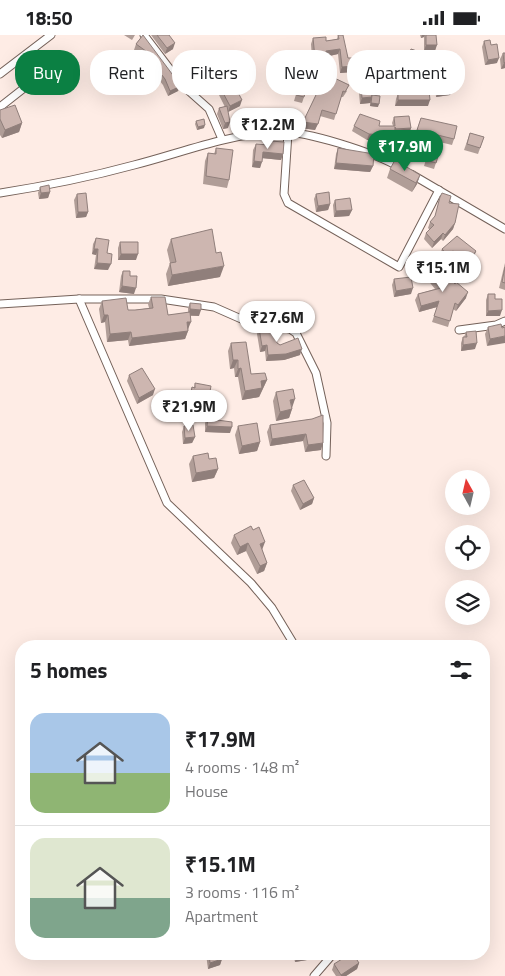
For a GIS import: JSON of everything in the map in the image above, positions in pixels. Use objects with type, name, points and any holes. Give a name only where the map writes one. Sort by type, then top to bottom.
[{"type":"street","points":[[0,74],[51,35]]},
{"type":"street","points":[[144,35],[182,85],[208,109],[222,139]]},
{"type":"street","points":[[0,107],[15,95]]},
{"type":"street","points":[[0,193],[35,188],[133,166],[222,139],[276,131],[318,138],[383,158],[505,229]]},
{"type":"street","points":[[288,133],[284,194],[288,203],[399,267],[439,190]]},
{"type":"street","points":[[79,299],[167,503],[251,583],[272,607],[291,640]]},
{"type":"street","points":[[0,304],[79,299],[161,299],[214,307],[248,322],[290,329],[296,333],[316,373],[327,423],[326,456]]},
{"type":"street","points":[[459,330],[496,325],[505,321]]},
{"type":"street","points":[[315,418],[324,416]]},
{"type":"street","points":[[314,976],[328,960]]},
{"type":"building","points":[[143,35],[154,50],[144,50],[136,44]]},
{"type":"building","points":[[157,35],[169,35],[175,43],[167,48]]},
{"type":"building","points":[[338,35],[343,35],[347,53],[347,67],[342,67],[340,49],[314,50],[313,38],[326,37],[326,41],[339,39]]},
{"type":"building","points":[[426,35],[436,35],[437,45],[426,45]]},
{"type":"building","points":[[490,40],[491,45],[497,44],[499,58],[488,60],[484,41]]},
{"type":"building","points":[[162,60],[172,74],[172,90],[170,91],[162,75]]},
{"type":"building","points":[[337,79],[347,84],[347,88],[345,92],[343,91],[336,114],[322,110],[318,124],[303,122],[316,95],[337,95]]},
{"type":"building","points":[[224,95],[239,95],[242,100],[230,106]]},
{"type":"building","points":[[362,95],[372,95],[372,97],[362,98]]},
{"type":"building","points":[[372,95],[380,96],[379,104],[371,103]]},
{"type":"building","points":[[398,95],[430,95],[430,100],[398,100]]},
{"type":"building","points":[[15,105],[22,123],[5,130],[0,119],[0,110]]},
{"type":"building","points":[[227,106],[230,122],[225,123],[219,108]]},
{"type":"building","points":[[360,114],[380,121],[379,126],[395,126],[394,117],[409,116],[411,128],[396,129],[395,127],[395,135],[369,134],[354,126]]},
{"type":"building","points":[[421,118],[457,126],[454,139],[417,130]]},
{"type":"building","points":[[204,119],[205,125],[198,127],[196,121]]},
{"type":"building","points":[[470,133],[484,137],[480,148],[467,144]]},
{"type":"building","points":[[270,141],[284,142],[283,154],[263,152],[262,162],[254,161],[256,144],[269,145]]},
{"type":"building","points":[[216,148],[233,150],[229,180],[206,176],[208,153],[216,154]]},
{"type":"building","points":[[338,148],[374,154],[373,166],[336,163]]},
{"type":"building","points":[[429,150],[439,153],[436,163],[426,160]]},
{"type":"building","points":[[395,160],[420,175],[416,183],[390,169]]},
{"type":"building","points":[[49,185],[50,192],[41,193],[40,187]]},
{"type":"building","points":[[329,192],[330,204],[318,206],[316,194]]},
{"type":"building","points":[[86,193],[88,212],[78,212],[77,194]]},
{"type":"building","points":[[442,193],[451,196],[449,203],[459,204],[455,223],[445,235],[443,233],[434,242],[426,233],[434,225],[430,222],[435,216]]},
{"type":"building","points":[[350,198],[352,210],[336,211],[335,200]]},
{"type":"building","points":[[212,229],[216,253],[221,252],[224,266],[172,275],[170,263],[176,262],[171,239]]},
{"type":"building","points":[[457,236],[476,251],[468,262],[453,251],[447,255],[442,249]]},
{"type":"building","points":[[96,238],[109,240],[107,253],[112,254],[111,264],[97,263],[98,249],[94,249]]},
{"type":"building","points":[[120,242],[138,242],[138,254],[121,254]]},
{"type":"building","points":[[432,259],[440,276],[446,272],[455,284],[456,282],[468,292],[458,305],[455,303],[450,321],[434,316],[439,301],[421,306],[418,294],[441,288],[430,273],[428,274],[423,265]]},
{"type":"building","points":[[505,267],[505,283],[502,282]]},
{"type":"building","points":[[123,271],[130,271],[130,276],[137,276],[136,288],[122,286]]},
{"type":"building","points":[[411,277],[413,288],[396,291],[394,279]]},
{"type":"building","points":[[488,294],[495,294],[495,299],[502,299],[502,310],[488,311]]},
{"type":"building","points":[[151,297],[165,297],[168,315],[190,312],[191,322],[187,322],[188,331],[132,338],[131,332],[110,334],[108,315],[104,315],[102,301],[126,298],[128,310],[135,310],[153,308]]},
{"type":"building","points":[[273,302],[291,302],[290,316],[272,314]]},
{"type":"building","points":[[190,303],[201,304],[201,310],[190,309]]},
{"type":"building","points":[[501,324],[502,328],[505,327],[505,336],[490,339],[488,327]]},
{"type":"building","points":[[271,326],[272,334],[275,334],[277,343],[280,345],[298,338],[302,349],[286,354],[268,355],[267,345],[262,346],[259,328]]},
{"type":"building","points":[[476,331],[477,343],[463,345],[463,337],[467,337],[466,332]]},
{"type":"building","points":[[246,342],[251,374],[265,373],[267,380],[261,381],[262,388],[245,391],[241,368],[238,369],[238,360],[233,360],[231,343]]},
{"type":"building","points":[[142,368],[155,389],[139,398],[129,375]]},
{"type":"building","points":[[195,383],[211,386],[209,397],[206,396],[204,407],[189,405],[192,387],[195,388]]},
{"type":"building","points":[[293,389],[295,399],[290,400],[292,409],[280,412],[276,392]]},
{"type":"building","points":[[323,415],[323,443],[308,445],[306,434],[272,439],[270,425],[312,419]]},
{"type":"building","points":[[208,417],[232,422],[232,427],[207,426]]},
{"type":"building","points":[[257,423],[260,442],[242,446],[238,426]]},
{"type":"building","points":[[193,425],[195,437],[185,438],[184,426]]},
{"type":"building","points":[[208,453],[209,459],[216,458],[218,469],[196,473],[193,456]]},
{"type":"building","points":[[304,480],[314,498],[303,504],[293,485]]},
{"type":"building","points":[[251,526],[253,530],[259,527],[265,542],[260,544],[267,563],[260,566],[248,543],[240,547],[234,535]]},
{"type":"building","points":[[340,960],[357,960],[359,963],[341,975],[334,964]]}]
